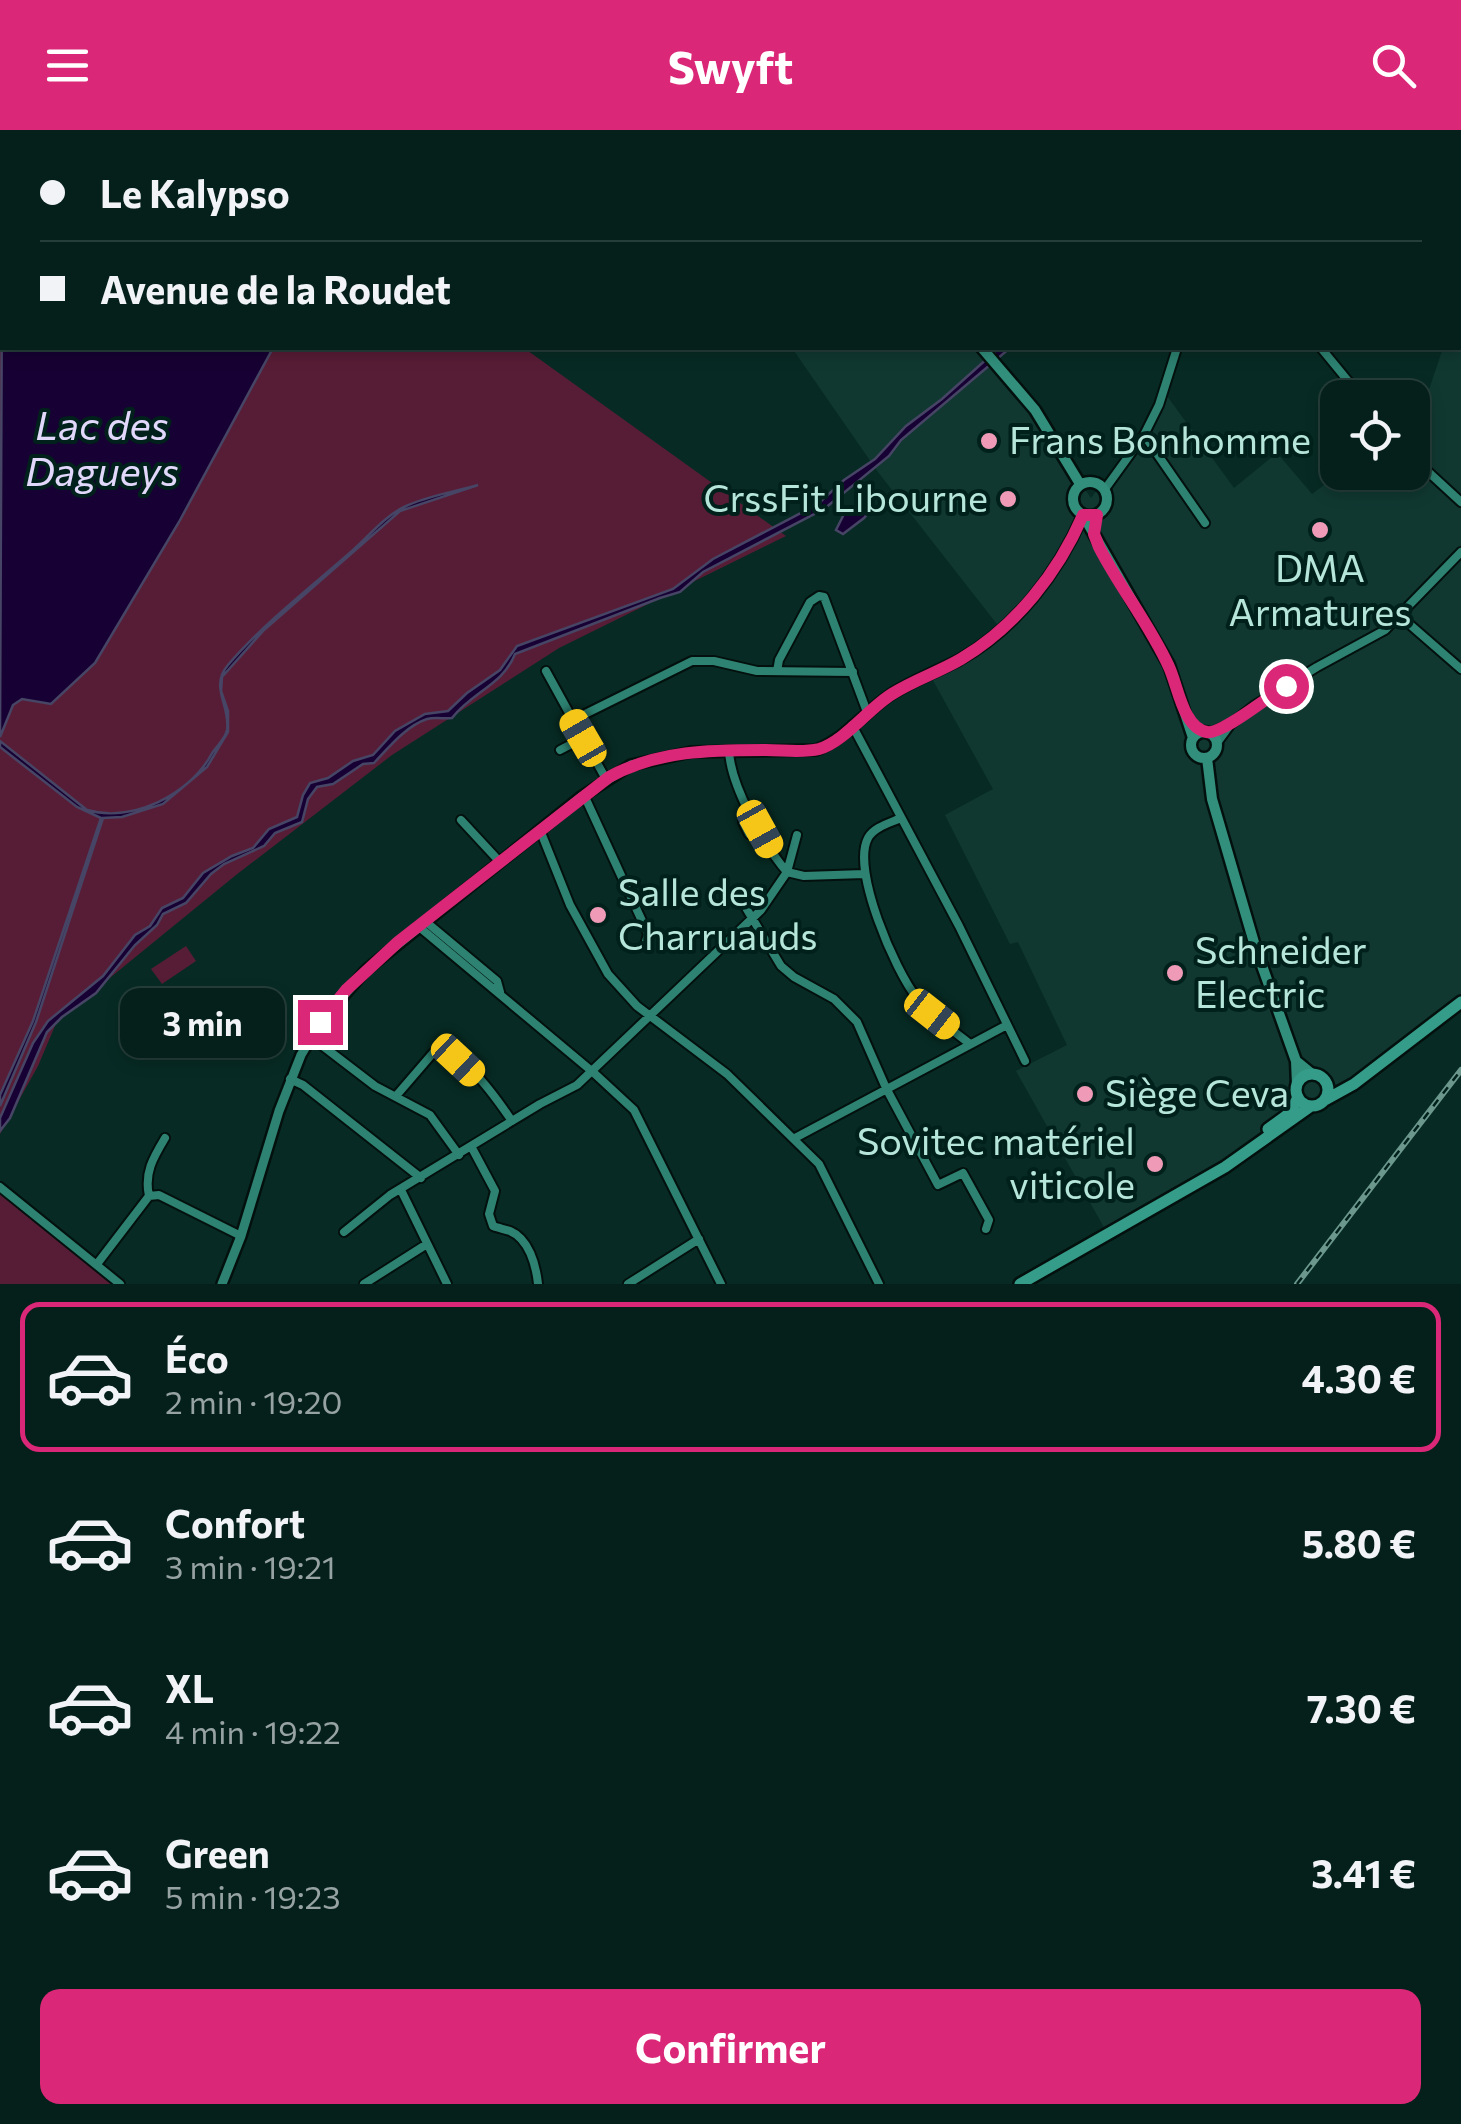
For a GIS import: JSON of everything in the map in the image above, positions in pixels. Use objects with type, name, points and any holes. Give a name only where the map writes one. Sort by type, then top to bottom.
[{"type":"main road","points":[[984,350],[1035,410],[1080,484]]},
{"type":"main road","points":[[1080,484],[1093,482],[1104,489],[1107,505],[1097,515],[1092,533]]},
{"type":"main road","points":[[1080,484],[1072,498],[1075,508],[1083,515],[1168,665],[1193,738],[1194,752],[1206,758]]},
{"type":"main road","points":[[1083,515],[1097,515]]},
{"type":"main road","points":[[1184,710],[1210,736],[1215,752],[1206,758]]},
{"type":"main road","points":[[1193,738],[1210,736]]},
{"type":"main road","points":[[1206,758],[1208,782],[1256,948],[1296,1061],[1297,1091],[1312,1106]]},
{"type":"main road","points":[[1020,1284],[1225,1167],[1312,1106],[1354,1084],[1461,1002]]},
{"type":"main road","points":[[1296,1061],[1325,1081],[1354,1084]]},
{"type":"main road","points":[[1205,1176],[1290,1113],[1303,1077],[1312,1074]]},
{"type":"main road","points":[[1324,1100],[1328,1090],[1325,1081]]},
{"type":"street","points":[[1104,489],[1144,435],[1159,405],[1175,350]]},
{"type":"street","points":[[1323,350],[1347,380]]},
{"type":"street","points":[[1144,435],[1205,522]]},
{"type":"street","points":[[1430,473],[1461,502]]},
{"type":"street","points":[[222,1284],[290,1079],[311,1037],[346,990],[421,923],[584,795],[631,765],[669,754],[816,750],[832,744],[892,694],[960,659],[998,633],[1041,588],[1083,515]]},
{"type":"street","points":[[1076,532],[1092,533]]},
{"type":"street","points":[[1210,736],[1316,667],[1386,630],[1461,552]]},
{"type":"street","points":[[778,671],[778,660],[802,616],[819,596],[827,600],[867,712]]},
{"type":"street","points":[[1400,616],[1461,669]]},
{"type":"street","points":[[573,720],[692,661],[714,661],[757,671],[853,672]]},
{"type":"street","points":[[546,671],[606,779]]},
{"type":"street","points":[[852,725],[1024,1061]]},
{"type":"street","points":[[560,750],[583,738]]},
{"type":"street","points":[[729,750],[730,767],[750,810],[743,822],[749,834],[760,829],[786,872],[804,876],[864,874]]},
{"type":"street","points":[[584,795],[648,934],[645,946]]},
{"type":"street","points":[[901,818],[871,833],[865,848],[864,874],[901,975],[932,1014],[970,1044]]},
{"type":"street","points":[[461,820],[499,862]]},
{"type":"street","points":[[540,830],[608,974],[626,996],[727,1074],[819,1164],[879,1284]]},
{"type":"street","points":[[344,1232],[390,1196],[578,1085],[770,900],[786,872],[797,836]]},
{"type":"street","points":[[737,893],[781,966],[834,999],[857,1022],[886,1088],[938,1186],[963,1173],[989,1220],[986,1230]]},
{"type":"street","points":[[421,923],[497,981],[500,992],[634,1110],[721,1284]]},
{"type":"street","points":[[795,1138],[1008,1025]]},
{"type":"street","points":[[311,1037],[375,1086],[430,1115],[459,1155]]},
{"type":"street","points":[[396,1096],[422,1063],[433,1053],[444,1052],[487,1087],[512,1121]]},
{"type":"street","points":[[290,1079],[304,1085],[421,1178]]},
{"type":"street","points":[[149,1196],[150,1163],[165,1138]]},
{"type":"street","points":[[472,1148],[495,1191],[489,1214],[493,1226],[512,1231],[524,1243],[535,1262],[538,1284]]},
{"type":"street","points":[[0,1188],[120,1284]]},
{"type":"street","points":[[400,1190],[447,1284]]},
{"type":"street","points":[[96,1264],[149,1196],[158,1196],[241,1236]]},
{"type":"street","points":[[628,1284],[698,1239]]},
{"type":"street","points":[[364,1284],[426,1244]]},
{"type":"street","points":[[712,1284],[716,1273]]},
{"type":"shaded area","points":[[0,350],[527,350],[786,536],[559,648],[392,755],[236,875],[57,1021],[38,1066],[0,1134]]},
{"type":"shaded area","points":[[793,350],[987,350],[1091,498],[1167,396],[1234,488],[1277,453],[1312,494],[1320,488],[1430,490],[1430,387],[1442,350],[1461,350],[1461,1002],[1323,1099],[1110,1238],[1016,1071],[1067,1045],[1018,942],[1010,944],[945,815],[993,789],[929,673],[958,660],[1000,628],[878,472]]},
{"type":"shaded area","points":[[186,946],[196,961],[162,984],[151,969]]},
{"type":"shaded area","points":[[0,1181],[121,1284],[0,1284]]},
{"type":"water","name":"Lac des Dagueys","points":[[2,350],[272,350],[179,522],[95,663],[51,704],[22,699],[13,705],[0,737]]},
{"type":"water","points":[[997,350],[1008,350],[824,509],[703,572],[680,592],[515,654],[503,673],[452,718],[419,722],[374,763],[363,764],[333,784],[317,787],[308,799],[302,822],[275,833],[264,846],[211,874],[186,903],[163,914],[96,993],[47,1032],[10,1118],[0,1131],[0,1118],[33,1043],[48,1021],[103,976],[135,935],[150,926],[162,908],[183,898],[203,873],[253,848],[269,829],[297,817],[310,783],[373,755],[395,731],[425,714],[448,711],[500,670],[517,646],[673,589],[713,559],[818,504]]},
{"type":"water","points":[[478,485],[400,511],[264,630],[222,677],[221,691],[228,711],[228,732],[207,767],[163,804],[122,817],[103,818],[36,1022],[0,1106],[0,1095],[33,1021],[101,818],[77,807],[0,747],[0,741],[87,810],[122,813],[158,802],[189,782],[224,737],[227,721],[220,689],[220,681],[223,673],[228,665],[257,635],[397,511],[421,500]]},
{"type":"water","points":[[861,502],[873,507],[843,534],[836,530],[844,514]]},
{"type":"railway","points":[[1297,1284],[1461,1070]]},
{"type":"place","name":"Frans Bonhomme","points":[[989,441]]},
{"type":"place","name":"CrssFit Libourne","points":[[1008,499]]},
{"type":"place","name":"DMA Armatures","points":[[1320,530]]},
{"type":"place","name":"Salle des Charruauds","points":[[598,915]]},
{"type":"place","name":"Schneider Electric","points":[[1175,973]]},
{"type":"place","name":"Siège Ceva","points":[[1085,1094]]},
{"type":"place","name":"Sovitec matériel viticole","points":[[1155,1164]]},
{"type":"route","points":[[320,1022],[346,990],[398,942],[609,777],[631,765],[669,754],[816,750],[832,744],[892,694],[960,659],[998,633],[1041,588],[1074,538],[1083,515],[1097,515],[1094,534],[1099,547],[1168,665],[1184,710],[1204,732],[1231,724],[1286,686]]}]
